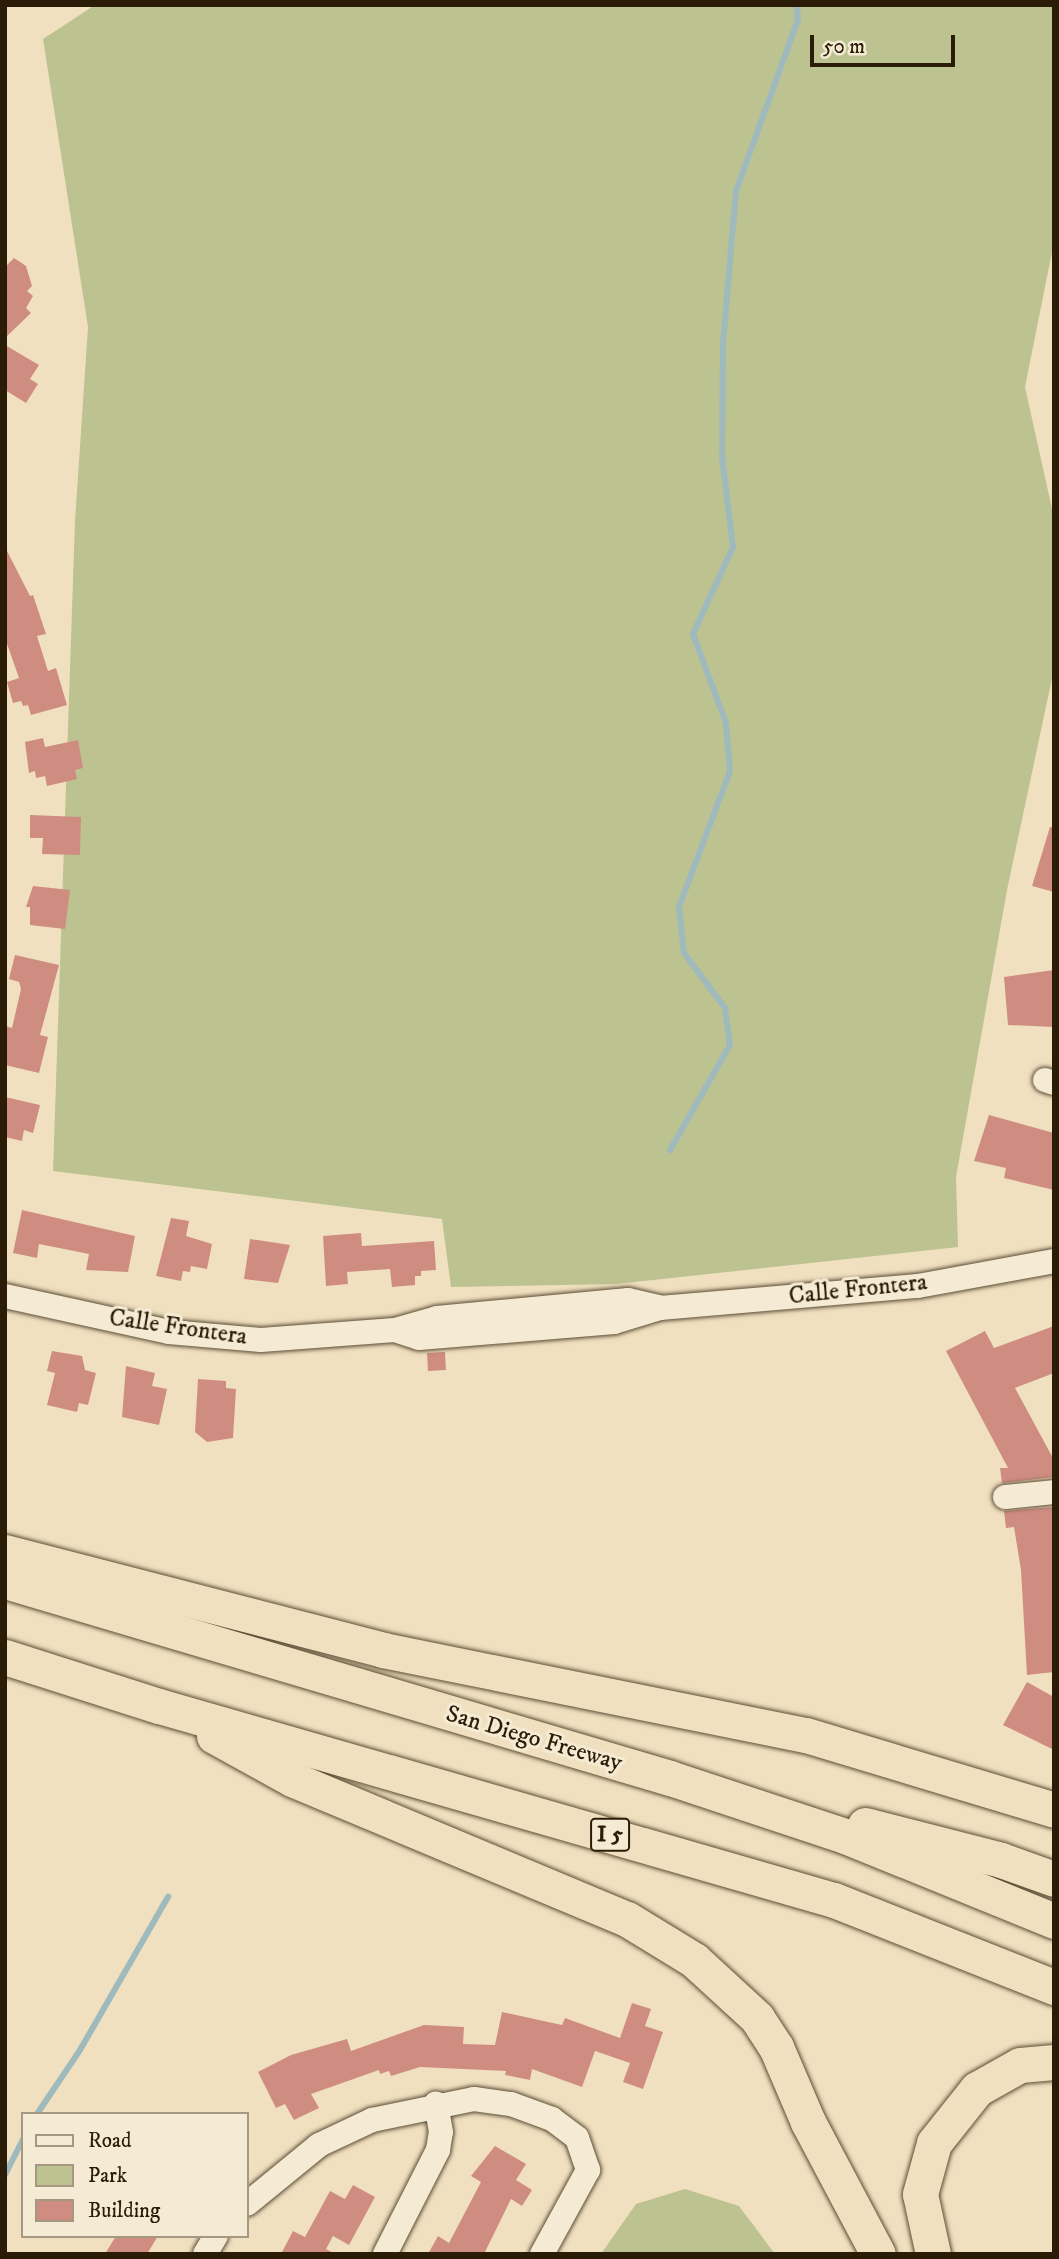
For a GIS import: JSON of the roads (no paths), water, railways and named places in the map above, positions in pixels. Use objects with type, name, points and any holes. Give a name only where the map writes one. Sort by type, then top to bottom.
[{"type":"highway","points":[[5,1552],[383,1650],[806,1735],[1054,1810]]},
{"type":"highway","name":"San Diego Freeway","points":[[5,1581],[670,1778],[845,1836],[1054,1921]]},
{"type":"highway","name":"I 5","points":[[5,1657],[159,1706],[834,1900],[1054,1987]]},
{"type":"highway","points":[[159,1706],[292,1779],[627,1919],[694,1960],[757,2018],[776,2047],[808,2122],[878,2254]]},
{"type":"highway","points":[[670,1778],[1001,1860],[1054,1879]]},
{"type":"highway","points":[[933,2254],[920,2194],[934,2143],[977,2089],[1020,2065],[1054,2062]]},
{"type":"street","name":"Calle Frontera","points":[[5,1296],[169,1332],[261,1340],[395,1330],[419,1338],[600,1323],[660,1307],[918,1286],[1054,1261]]},
{"type":"street","points":[[1005,1497],[1054,1492]]},
{"type":"street","points":[[248,2203],[319,2145],[372,2120],[436,2103],[486,2101],[552,2119],[577,2138],[588,2170],[542,2254]]},
{"type":"street","points":[[385,2254],[438,2150],[441,2132],[436,2103]]},
{"type":"street","points":[[205,2254],[215,2238]]},
{"type":"waterway","points":[[670,1150],[730,1045],[725,1008],[684,953],[679,907],[730,771],[726,723],[693,634],[733,547],[722,456],[723,343],[736,191],[798,20],[797,5]]},
{"type":"waterway","points":[[38,2112],[80,2050],[168,1897]]},
{"type":"waterway","points":[[5,2175],[21,2143]]}]
